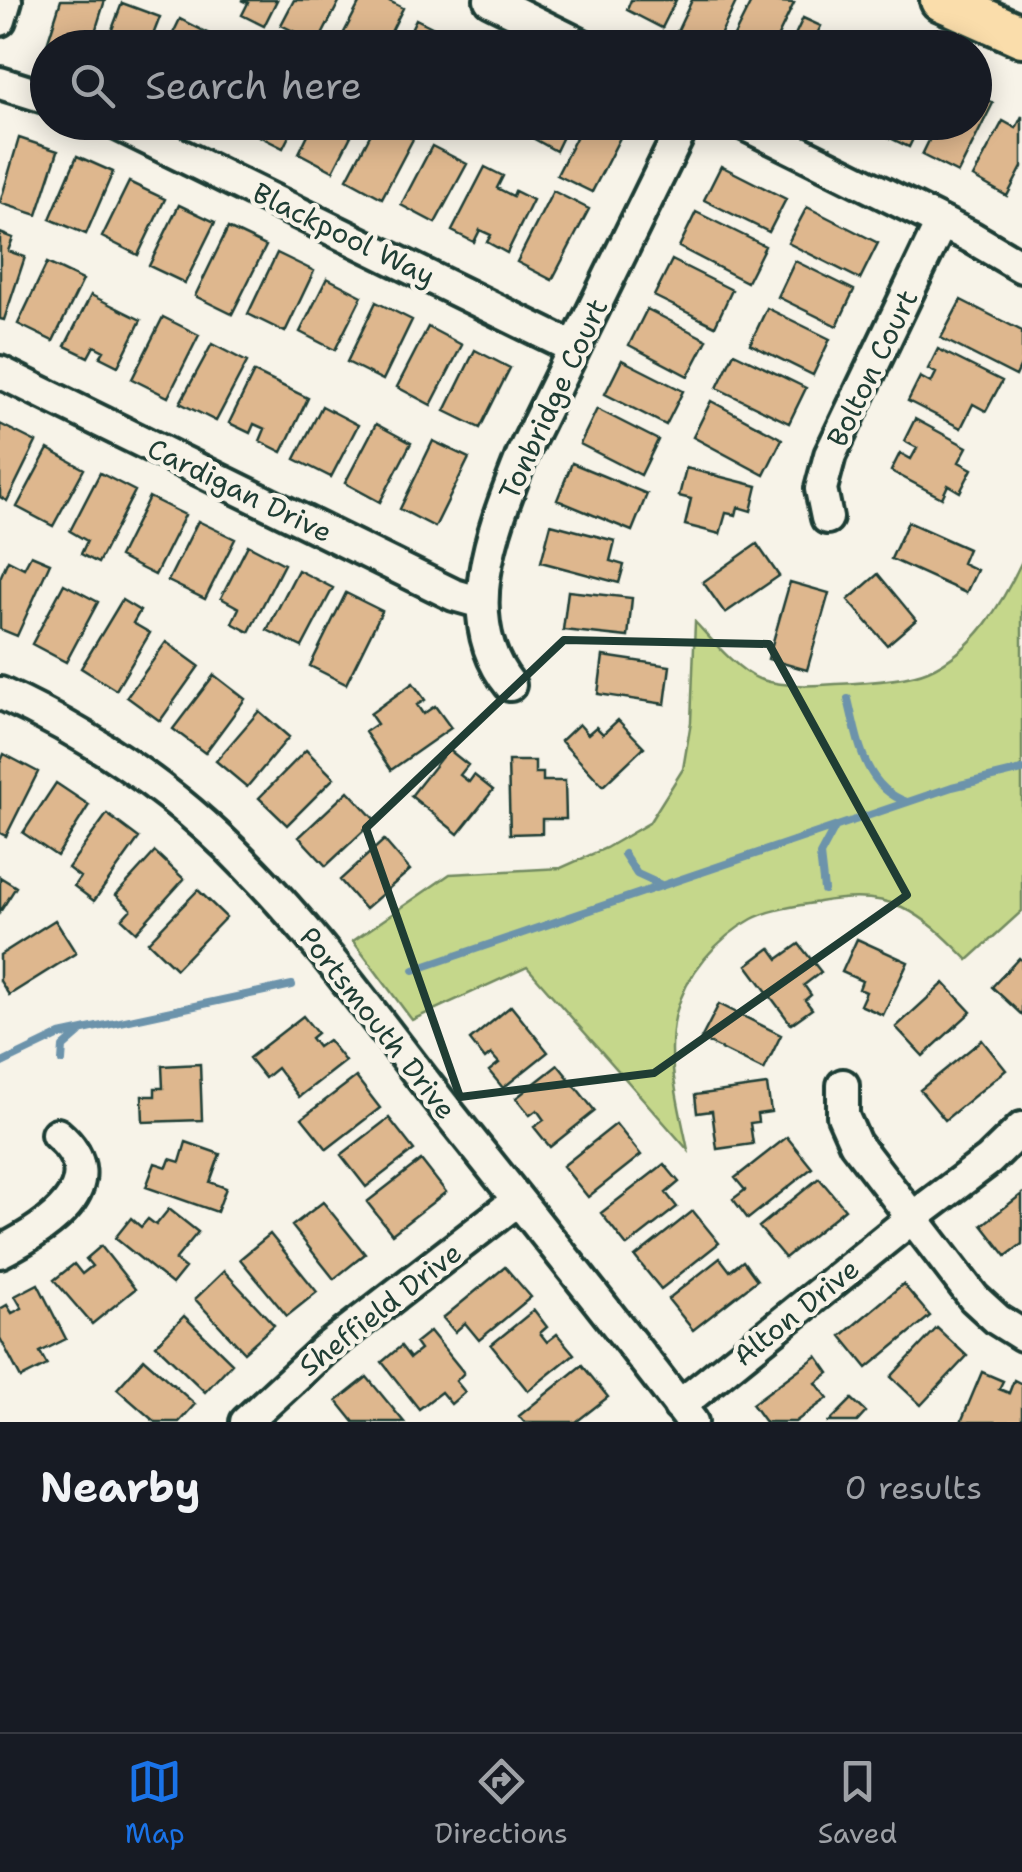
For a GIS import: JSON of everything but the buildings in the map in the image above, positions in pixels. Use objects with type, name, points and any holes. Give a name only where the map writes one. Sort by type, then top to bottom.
[{"type":"main road","points":[[941,0],[1022,36]]},
{"type":"street","points":[[0,20],[6,0]]},
{"type":"street","points":[[490,0],[551,30]]},
{"type":"street","points":[[0,82],[30,92]]},
{"type":"street","name":"Blackpool Way","points":[[149,140],[574,348]]},
{"type":"street","name":"Tonbridge Court","points":[[510,685],[491,656],[482,603],[489,557],[512,479],[676,140]]},
{"type":"street","points":[[776,140],[1022,267]]},
{"type":"street","name":"Bolton Court","points":[[827,518],[821,489],[830,455],[942,223]]},
{"type":"street","name":"Cardigan Drive","points":[[0,372],[454,596],[482,603]]},
{"type":"street","name":"Portsmouth Drive","points":[[0,693],[62,724],[124,762],[161,789],[246,864],[330,962],[685,1414]]},
{"type":"street","points":[[843,1085],[841,1100],[847,1129],[974,1298],[1022,1335]]},
{"type":"street","name":"Alton Drive","points":[[685,1414],[1022,1128]]},
{"type":"street","points":[[0,1252],[38,1231],[69,1204],[76,1186],[76,1154],[57,1134]]},
{"type":"street","name":"Sheffield Drive","points":[[246,1422],[326,1349],[518,1200]]},
{"type":"highlighted area","points":[[564,640],[769,644],[907,895],[654,1073],[460,1097],[366,828]]},
{"type":"green space","points":[[1022,561],[1022,911],[968,960],[921,918],[892,903],[871,899],[840,899],[784,908],[739,927],[695,971],[676,1013],[673,1065],[688,1150],[527,967],[412,1020],[353,941],[450,874],[561,868],[649,823],[683,769],[691,722],[695,622],[742,669],[768,682],[818,685],[908,677],[944,662],[973,639],[996,609]]},
{"type":"waterway","points":[[848,699],[872,774],[893,795],[907,802]]},
{"type":"waterway","points":[[414,970],[952,787],[1022,770]]},
{"type":"waterway","points":[[824,890],[820,855],[834,829]]},
{"type":"waterway","points":[[624,854],[637,874],[661,885]]},
{"type":"waterway","points":[[0,1064],[60,1035],[292,985]]},
{"type":"waterway","points":[[62,1061],[63,1047],[79,1033]]}]
